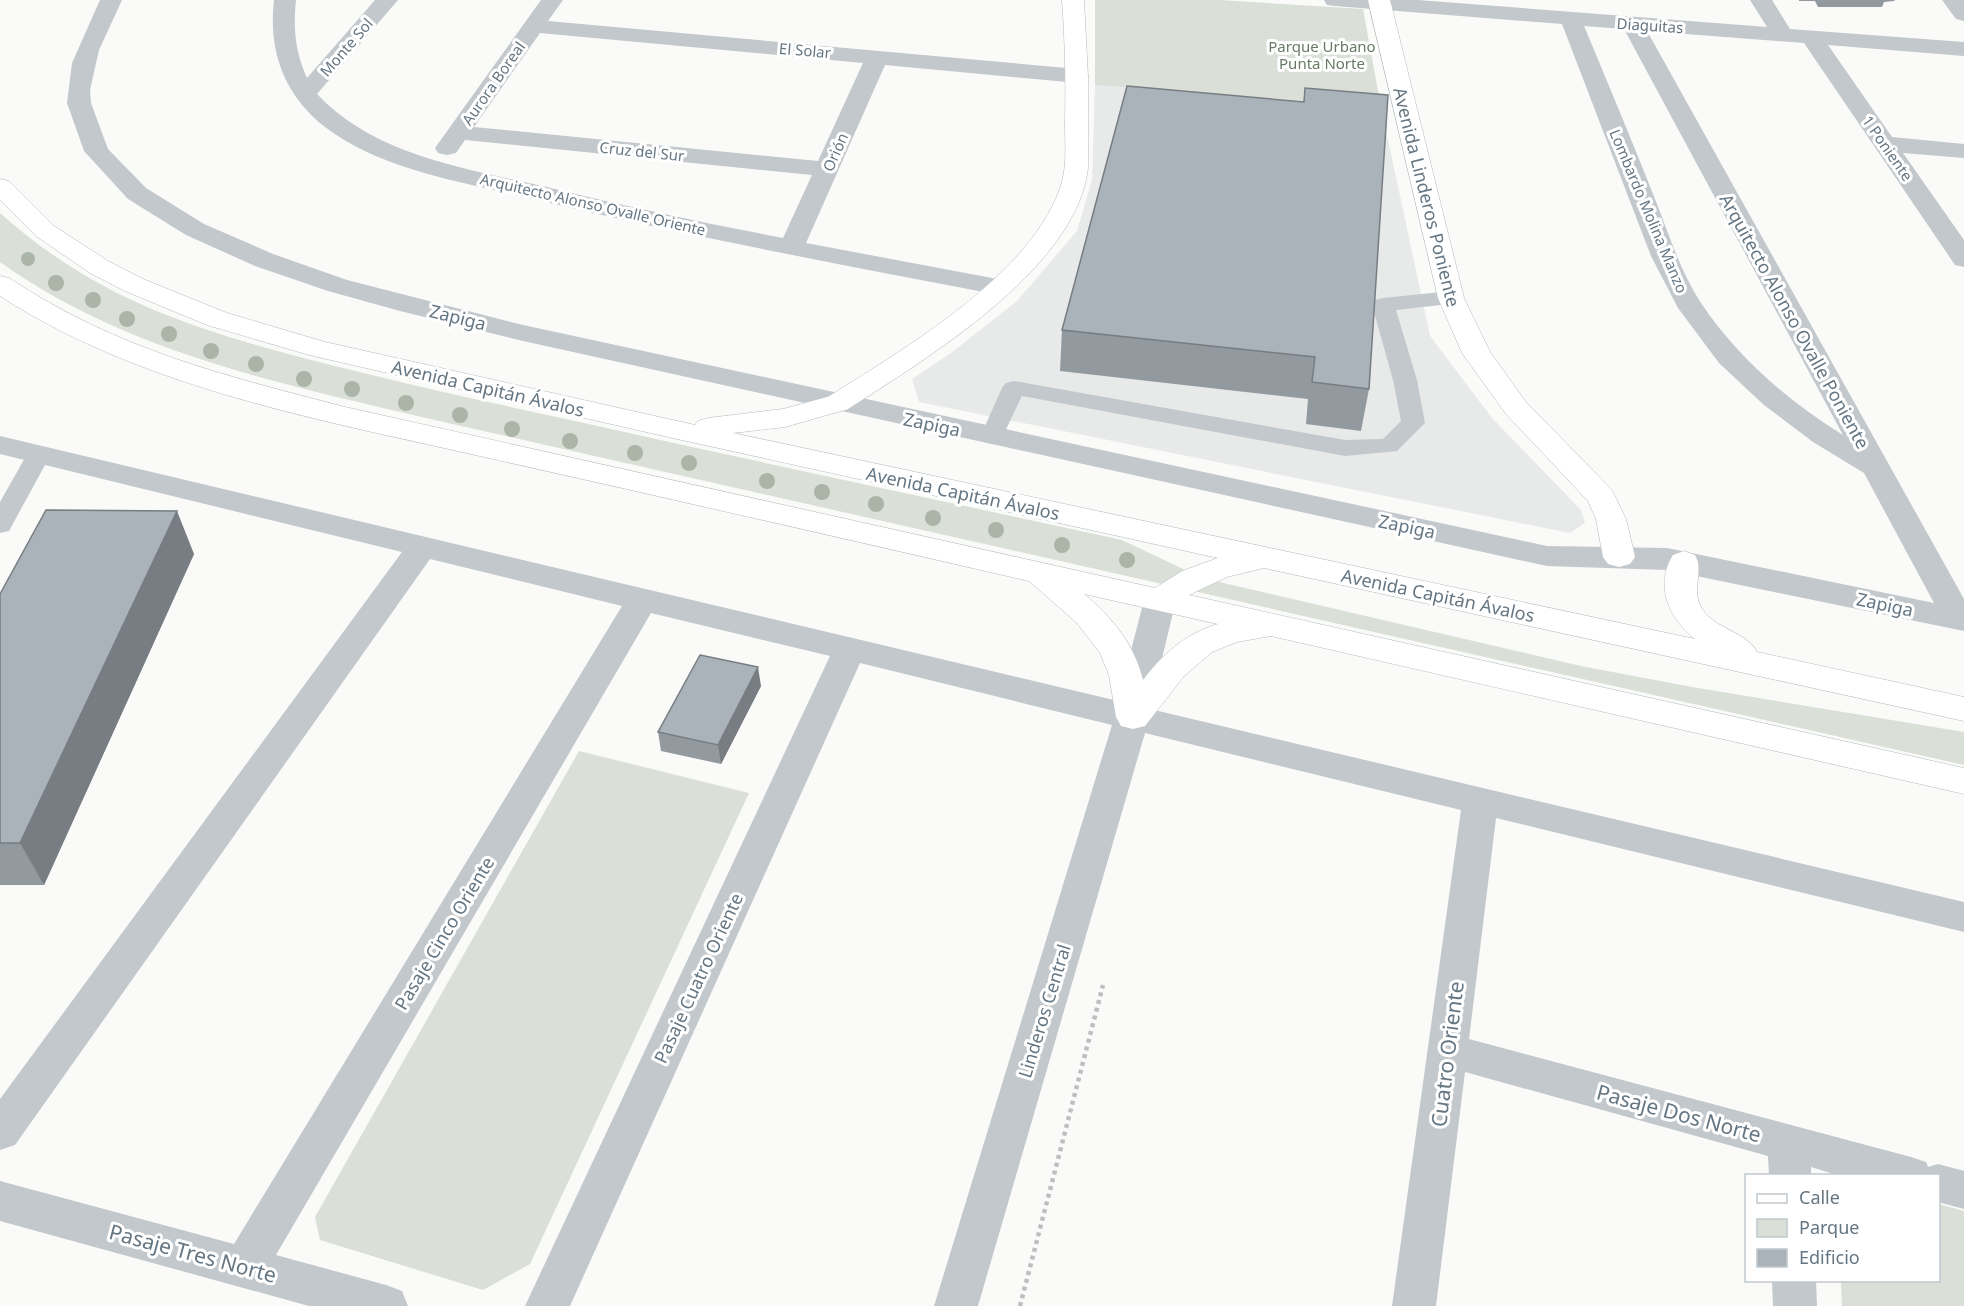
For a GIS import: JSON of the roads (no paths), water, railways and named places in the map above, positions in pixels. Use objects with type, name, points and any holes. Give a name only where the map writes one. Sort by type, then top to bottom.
[{"type":"main road","points":[[669,428],[756,423],[838,403],[941,334],[999,287],[1039,247],[1055,226],[1070,195],[1077,164],[1078,76],[1073,0]]},
{"type":"main road","name":"Avenida Linderos Poniente","points":[[1379,2],[1451,298],[1476,353],[1516,408],[1601,497],[1611,519],[1619,557]]},
{"type":"main road","name":"Avenida Capitán Ávalos","points":[[0,186],[45,231],[99,267],[143,289],[217,319],[319,349],[669,428],[1964,709]]},
{"type":"main road","points":[[0,284],[88,335],[129,353],[208,380],[367,421],[1964,781]]},
{"type":"main road","points":[[1160,600],[1181,584],[1207,572],[1236,563],[1268,559]]},
{"type":"main road","points":[[1684,562],[1681,596],[1693,618],[1721,641],[1769,667]]},
{"type":"main road","points":[[1032,571],[1074,601],[1111,646],[1121,662],[1133,717]]},
{"type":"main road","points":[[1133,717],[1172,665],[1204,640],[1240,629],[1280,627]]},
{"type":"street","name":"Zapiga","points":[[111,0],[93,39],[79,85],[79,105],[92,144],[105,163],[151,205],[224,244],[289,268],[439,313],[992,437],[1546,556],[1583,560],[1650,556],[1961,619]]},
{"type":"street","name":"Arquitecto Alonso Ovalle Oriente","points":[[285,0],[282,37],[286,56],[305,94],[317,109],[354,135],[386,150],[434,166],[596,207],[791,248],[999,287]]},
{"type":"street","name":"Monte Sol","points":[[305,94],[387,0]]},
{"type":"street","name":"Aurora Boreal","points":[[434,166],[552,0]]},
{"type":"street","name":"Diaguitas","points":[[1335,0],[1964,49]]},
{"type":"street","points":[[1593,0],[1603,21]]},
{"type":"street","points":[[1761,0],[1783,35]]},
{"type":"street","points":[[1953,0],[1964,14]]},
{"type":"street","name":"Lombardo Molina Manzo","points":[[1570,18],[1669,267],[1690,308],[1725,352],[1779,404],[1824,437],[1876,467]]},
{"type":"street","name":"Arquitecto Alonso Ovalle Poniente","points":[[1632,23],[1961,619]]},
{"type":"street","name":"El Solar","points":[[533,26],[1078,76]]},
{"type":"street","name":"1 Poniente","points":[[1811,37],[1964,259]]},
{"type":"street","name":"Orión","points":[[791,248],[877,57]]},
{"type":"street","name":"Cruz del Sur","points":[[457,132],[827,170]]},
{"type":"street","points":[[1885,144],[1964,151]]},
{"type":"street","points":[[1937,219],[1964,219]]},
{"type":"street","points":[[0,445],[1964,917]]},
{"type":"street","points":[[0,1132],[422,547]]},
{"type":"street","name":"Pasaje Cinco Oriente","points":[[245,1267],[642,600]]},
{"type":"street","name":"Linderos Central","points":[[956,1306],[1133,717],[1160,600]]},
{"type":"street","name":"Pasaje Cuatro Oriente","points":[[547,1306],[850,650]]},
{"type":"street","name":"Cuatro Oriente","points":[[1414,1306],[1480,801]]},
{"type":"street","name":"Pasaje Dos Norte","points":[[1447,1050],[1789,1159],[1897,1174]]},
{"type":"street","points":[[1940,1184],[1964,1190]]},
{"type":"street","name":"Pasaje Tres Norte","points":[[0,1201],[386,1306]]},
{"type":"street","points":[[1794,1282],[1795,1306]]},
{"type":"lane","points":[[992,437],[1014,388],[1346,447],[1389,446],[1413,423],[1405,380],[1383,305],[1451,298]]},
{"type":"lane","points":[[0,525],[39,454]]},
{"type":"park label","name":"Parque Urbano Punta Norte","points":[[1322,54]]}]
